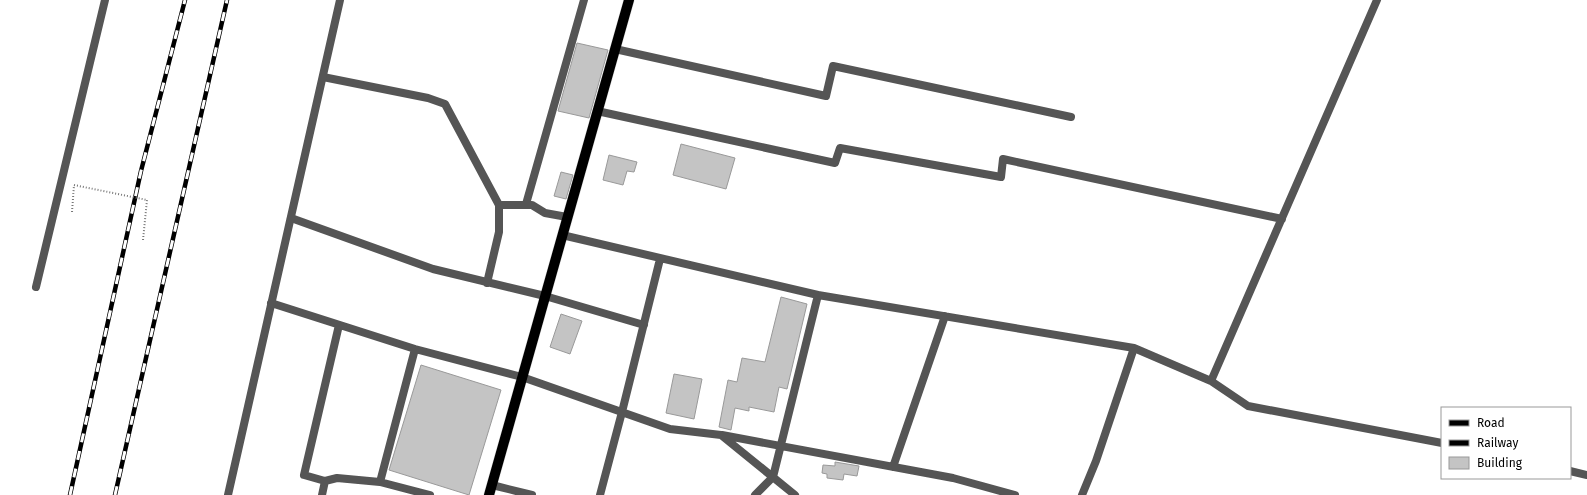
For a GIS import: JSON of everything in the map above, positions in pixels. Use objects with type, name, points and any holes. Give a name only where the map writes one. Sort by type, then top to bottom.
[{"type":"main road","points":[[490,490],[629,0]]},
{"type":"street","points":[[36,288],[106,0]]},
{"type":"street","points":[[228,495],[340,0]]},
{"type":"street","points":[[526,204],[584,0]]},
{"type":"street","points":[[1211,381],[1377,0]]},
{"type":"street","points":[[615,49],[826,96],[833,66],[1072,116]]},
{"type":"street","points":[[323,77],[428,98],[445,104],[499,205],[499,232],[487,284]]},
{"type":"street","points":[[597,111],[835,163],[840,148],[1001,176],[1003,159],[1282,219]]},
{"type":"street","points":[[499,205],[526,204],[537,207],[545,213],[567,217]]},
{"type":"street","points":[[291,218],[432,269],[487,284],[545,296],[644,325]]},
{"type":"street","points":[[562,236],[818,295],[1134,348],[1211,381],[1248,406],[1441,443]]},
{"type":"street","points":[[600,495],[660,259]]},
{"type":"street","points":[[755,495],[773,477],[818,295]]},
{"type":"street","points":[[272,303],[416,349],[522,377],[670,429],[721,435],[953,478],[1015,495]]},
{"type":"street","points":[[893,467],[945,316]]},
{"type":"street","points":[[339,325],[304,475],[325,482],[337,478],[380,482],[430,495]]},
{"type":"street","points":[[1082,495],[1096,460],[1134,348]]},
{"type":"street","points":[[380,482],[416,349]]},
{"type":"street","points":[[721,435],[795,495]]},
{"type":"street","points":[[1571,471],[1587,475]]},
{"type":"street","points":[[322,495],[325,482]]},
{"type":"street","points":[[490,490],[532,495]]},
{"type":"path","points":[[72,212],[74,185],[147,200],[143,240]]},
{"type":"building","points":[[577,43],[608,50],[589,118],[558,111]]},
{"type":"building","points":[[681,144],[735,158],[726,189],[673,175]]},
{"type":"building","points":[[609,155],[637,162],[634,172],[627,171],[623,185],[603,180]]},
{"type":"building","points":[[561,172],[573,175],[566,199],[554,196]]},
{"type":"building","points":[[781,297],[807,304],[787,389],[779,387],[774,412],[749,407],[749,411],[735,408],[731,430],[719,427],[728,380],[737,382],[742,358],[765,362]]},
{"type":"building","points":[[561,314],[582,321],[570,354],[550,347]]},
{"type":"building","points":[[421,365],[501,390],[469,495],[389,470]]},
{"type":"building","points":[[674,374],[702,379],[694,419],[666,413]]},
{"type":"building","points":[[835,462],[859,466],[857,476],[844,474],[843,480],[827,478],[827,474],[822,473],[823,465],[835,466]]},
{"type":"railway","points":[[70,495],[141,171],[185,0]]},
{"type":"railway","points":[[115,495],[227,0]]}]
